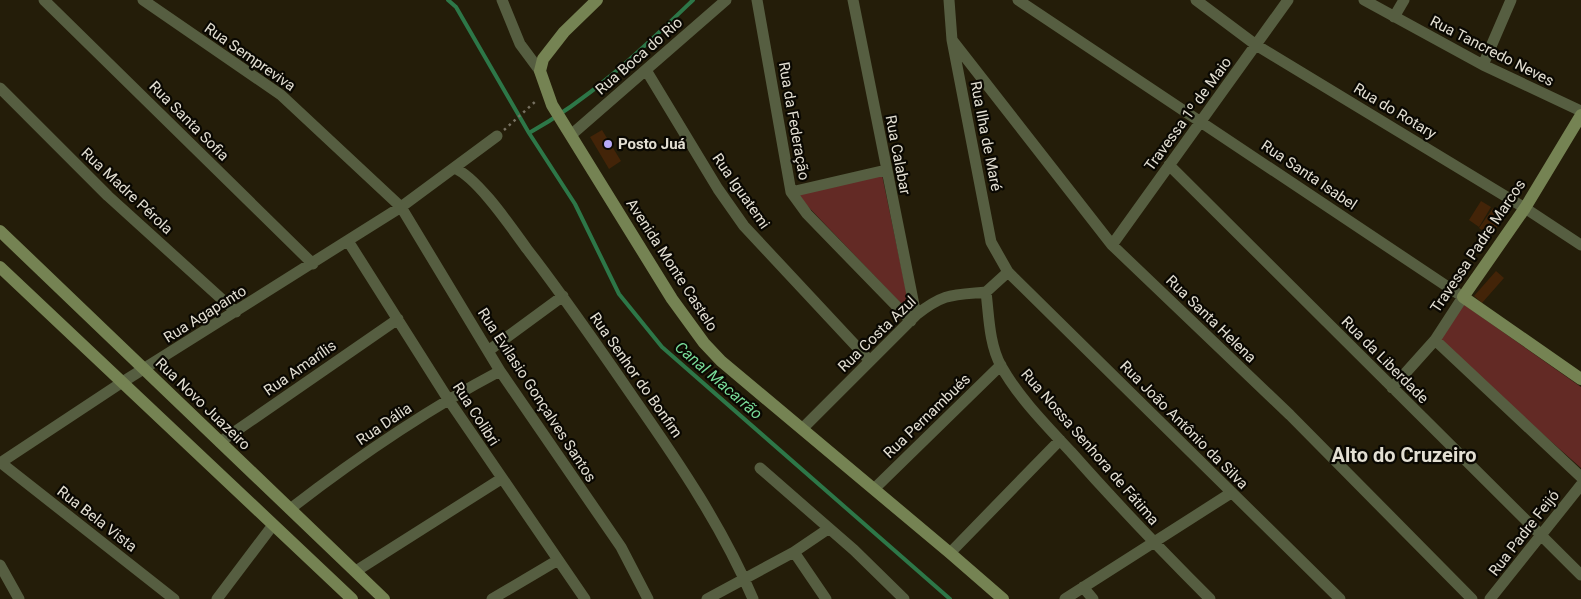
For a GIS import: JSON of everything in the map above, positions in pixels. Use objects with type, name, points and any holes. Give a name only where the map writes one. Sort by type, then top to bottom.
[{"type":"street","name":"Rua Santa Sofia","points":[[44,0],[313,264]]},
{"type":"street","name":"Rua Sempreviva","points":[[143,0],[281,95],[401,207]]},
{"type":"street","points":[[502,0],[520,44],[540,71]]},
{"type":"street","points":[[540,71],[546,52],[597,0]]},
{"type":"street","name":"Rua Boca do Rio","points":[[571,135],[726,0]]},
{"type":"street","name":"Rua da Federação","points":[[757,0],[791,192],[807,214],[913,318]]},
{"type":"street","name":"Rua Calabar","points":[[853,0],[913,318]]},
{"type":"street","name":"Rua Ilha de Maré","points":[[949,0],[952,40],[991,242],[1008,272]]},
{"type":"street","name":"Rua Santa Isabel","points":[[1018,0],[1462,297],[1581,379]]},
{"type":"street","name":"Rua do Rotary","points":[[1196,0],[1256,44],[1525,208],[1581,245]]},
{"type":"street","name":"Travessa 1º de Maio","points":[[1112,245],[1288,0]]},
{"type":"street","name":"Rua Tancredo Neves","points":[[1364,0],[1482,65],[1581,113]]},
{"type":"street","points":[[1394,17],[1404,0]]},
{"type":"street","points":[[1482,65],[1511,0]]},
{"type":"street","name":"Rua Santa Helena","points":[[952,40],[1112,245],[1290,415],[1472,599]]},
{"type":"street","name":"Rua Iguatemi","points":[[646,70],[718,188],[744,226],[870,361]]},
{"type":"street","name":"Avenida Monte Castelo","points":[[540,71],[554,108],[563,123],[667,290],[704,343],[721,361],[950,552],[1003,599]]},
{"type":"street","name":"Rua Madre Pérola","points":[[0,88],[108,196],[236,312]]},
{"type":"street","name":"Travessa Padre Marcos","points":[[1392,388],[1434,340],[1525,208],[1581,113]]},
{"type":"street","name":"Rua Agapanto","points":[[0,463],[121,383],[401,207],[497,136]]},
{"type":"street","name":"Rua da Liberdade","points":[[1169,165],[1581,575]]},
{"type":"street","name":"Rua Senhor do Bonfim","points":[[454,168],[464,173],[498,211],[563,296],[682,468],[745,579],[753,599]]},
{"type":"street","points":[[791,192],[886,170]]},
{"type":"street","name":"Rua Evilasio Gonçalves Santos","points":[[401,207],[500,371],[621,547],[648,599]]},
{"type":"street","name":"Rua Novo Juazeiro","points":[[0,231],[384,599]]},
{"type":"street","name":"Rua Colibri","points":[[348,241],[501,479],[586,599]]},
{"type":"street","points":[[0,267],[352,599]]},
{"type":"street","points":[[986,292],[1008,272]]},
{"type":"street","name":"Rua João Antônio da Silva","points":[[1008,272],[1340,599]]},
{"type":"street","name":"Rua Costa Azul","points":[[803,428],[913,318],[945,296],[986,292]]},
{"type":"street","name":"Rua Nossa Senhora de Fátima","points":[[986,292],[992,338],[1000,365],[1016,388],[1060,440],[1153,542],[1210,599]]},
{"type":"street","points":[[488,351],[563,296]]},
{"type":"street","name":"Rua Amarílis","points":[[220,442],[398,319]]},
{"type":"street","points":[[1434,340],[1581,477]]},
{"type":"street","name":"Rua Pernambués","points":[[874,488],[1000,365]]},
{"type":"street","name":"Rua Dália","points":[[290,509],[324,483],[448,399],[500,371]]},
{"type":"street","points":[[950,552],[1060,440]]},
{"type":"street","name":"Rua Bela Vista","points":[[0,463],[174,599]]},
{"type":"street","points":[[760,468],[854,550],[904,599]]},
{"type":"street","points":[[356,571],[501,479]]},
{"type":"street","name":"Rua Padre Feijó","points":[[1490,599],[1581,485]]},
{"type":"street","points":[[1065,599],[1231,493]]},
{"type":"street","points":[[217,599],[274,525]]},
{"type":"street","points":[[707,599],[794,552],[828,529]]},
{"type":"street","points":[[794,552],[826,599]]},
{"type":"street","points":[[492,599],[558,560]]},
{"type":"street","points":[[0,565],[19,599]]},
{"type":"street","points":[[982,581],[987,599]]},
{"type":"street","points":[[1083,587],[1093,599]]},
{"type":"path","points":[[507,128],[526,110]]},
{"type":"shaded area","points":[[882,175],[911,314],[796,194]]},
{"type":"shaded area","points":[[1463,304],[1581,387],[1581,468],[1438,341]]},
{"type":"building","points":[[602,130],[621,161],[609,169],[590,137]]},
{"type":"building","points":[[1481,201],[1491,207],[1479,227],[1469,220]]},
{"type":"building","points":[[1493,208],[1505,216],[1491,236],[1479,228]]},
{"type":"building","points":[[1496,271],[1504,278],[1482,303],[1474,296]]},
{"type":"waterway","name":"Canal Macarrão","points":[[448,0],[456,7],[529,133],[575,204],[619,294],[662,347],[950,599]]},
{"type":"waterway","points":[[529,133],[574,104],[616,72],[693,0]]},
{"type":"place","name":"Posto Juá","points":[[608,144]]},
{"type":"district","name":"Alto do Cruzeiro","points":[[1404,455]]}]
